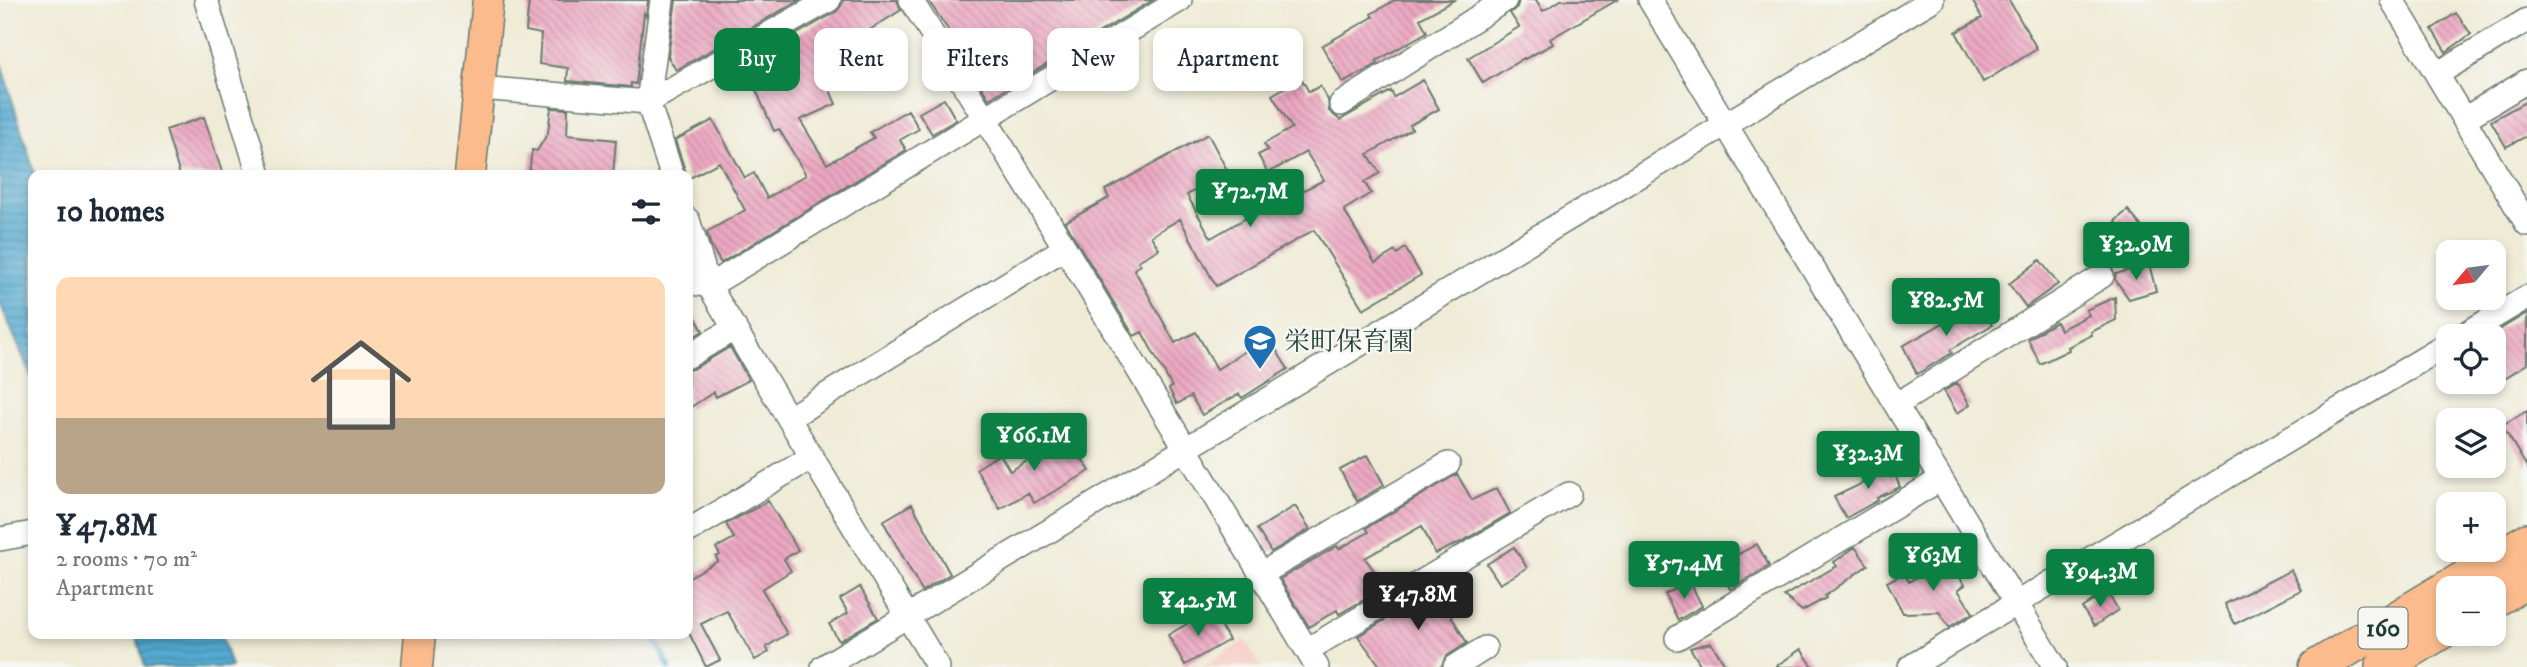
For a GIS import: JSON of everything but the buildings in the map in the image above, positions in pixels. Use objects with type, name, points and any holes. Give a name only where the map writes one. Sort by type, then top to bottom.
[{"type":"highway","name":"160","points":[[2468,576],[2527,541]]},
{"type":"highway","points":[[2506,593],[2527,580]]},
{"type":"highway","name":"160","points":[[2317,667],[2436,595]]},
{"type":"highway","name":"160","points":[[2383,667],[2436,634]]},
{"type":"main road","points":[[471,170],[488,0]]},
{"type":"main road","points":[[416,667],[419,639]]},
{"type":"street","points":[[206,0],[257,170]]},
{"type":"street","points":[[662,0],[648,102],[670,170]]},
{"type":"street","points":[[479,88],[648,102],[829,0]]},
{"type":"street","points":[[911,0],[1065,248],[1312,658],[1569,494]]},
{"type":"street","points":[[699,284],[986,120],[1180,0]]},
{"type":"street","points":[[1341,104],[1505,0]]},
{"type":"street","points":[[1650,0],[2055,667]]},
{"type":"street","points":[[822,667],[1932,0]]},
{"type":"street","points":[[2392,0],[2527,224]]},
{"type":"street","points":[[2437,74],[2527,20]]},
{"type":"street","points":[[2464,119],[2527,81]]},
{"type":"street","points":[[789,418],[1065,248]]},
{"type":"street","points":[[693,249],[699,284],[734,328],[938,667]]},
{"type":"street","points":[[1896,405],[2102,276]]},
{"type":"street","points":[[2482,324],[2527,297]]},
{"type":"street","points":[[693,353],[734,328]]},
{"type":"street","points":[[1910,667],[2436,351]]},
{"type":"street","points":[[693,528],[812,457]]},
{"type":"street","points":[[1261,574],[1448,464]]},
{"type":"street","points":[[1677,638],[1941,480]]},
{"type":"street","points":[[0,539],[28,534]]},
{"type":"street","points":[[1455,667],[1485,648]]},
{"type":"shaded area","points":[[1245,640],[1261,667],[1202,667]]},
{"type":"water","points":[[0,60],[33,170],[28,170],[28,368],[0,303]]},
{"type":"water","points":[[137,639],[223,639],[231,667],[145,667]]},
{"type":"waterway","points":[[655,639],[669,667]]},
{"type":"place","name":"栄町保育園","points":[[1260,371]]}]
